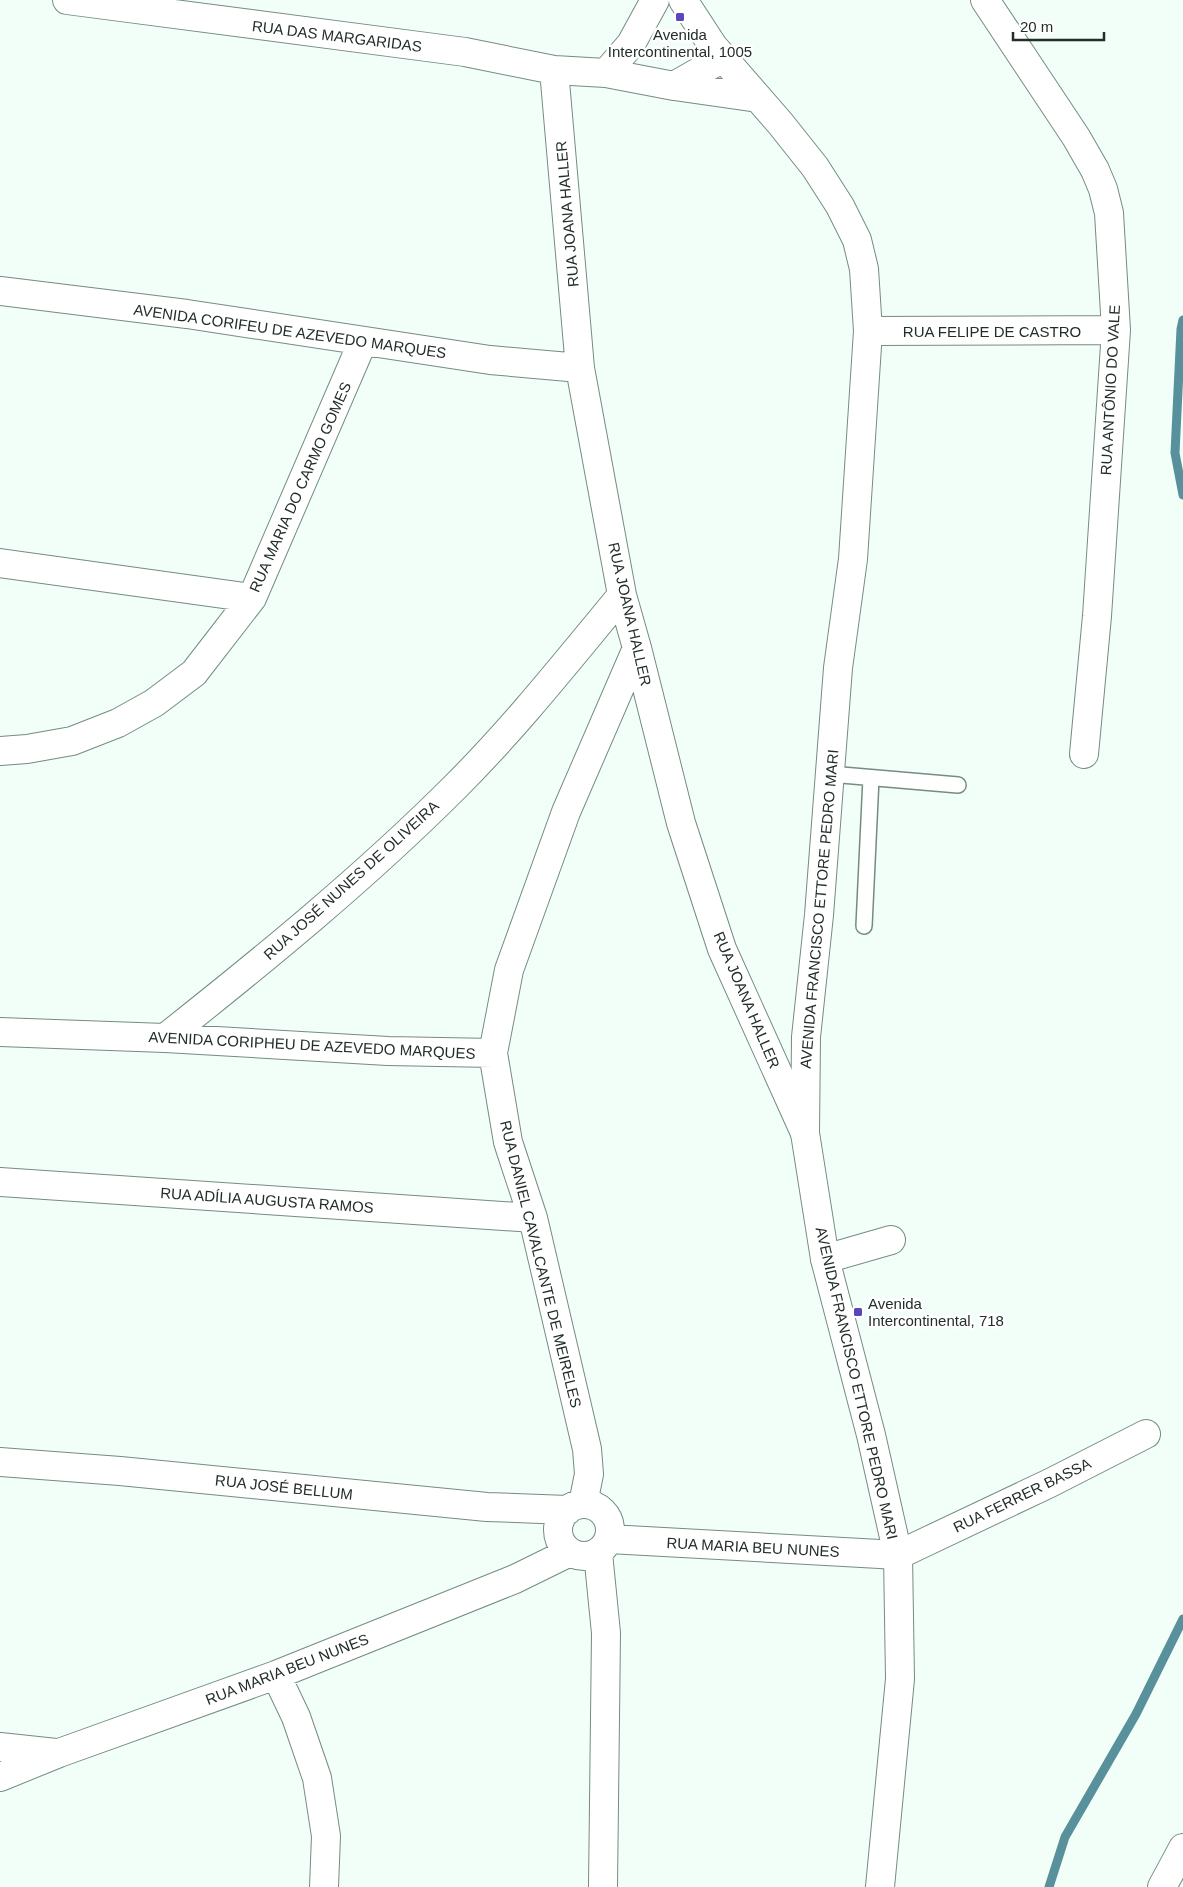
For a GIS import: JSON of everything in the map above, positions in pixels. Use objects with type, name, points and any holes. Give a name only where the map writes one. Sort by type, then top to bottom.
[{"type":"street","name":"RUA DAS MARGARIDAS","points":[[67,0],[465,52],[554,70],[606,73],[674,86],[758,98]]},
{"type":"street","points":[[606,73],[631,44],[655,0]]},
{"type":"street","name":"AVENIDA FRANCISCO ETTORE PEDRO MARI","points":[[682,0],[713,46],[815,167],[840,206],[857,240],[864,269],[868,331],[853,559],[838,668],[819,915],[806,1036],[805,1133],[825,1259],[873,1444],[898,1555],[900,1679],[880,1887]]},
{"type":"street","name":"RUA ANTÔNIO DO VALE","points":[[985,0],[1076,137],[1095,170],[1103,189],[1109,213],[1116,330],[1097,616],[1084,754]]},
{"type":"street","points":[[674,86],[723,58]]},
{"type":"street","name":"RUA JOANA HALLER","points":[[554,70],[580,368],[622,595],[681,823],[722,949],[805,1133]]},
{"type":"street","name":"AVENIDA CORIFEU DE AZEVEDO MARQUES","points":[[0,291],[187,314],[490,360],[580,368]]},
{"type":"street","name":"RUA FELIPE DE CASTRO","points":[[868,331],[1116,330]]},
{"type":"street","name":"RUA MARIA DO CARMO GOMES","points":[[0,751],[27,749],[72,741],[118,723],[154,703],[194,673],[252,598],[364,341]]},
{"type":"street","points":[[0,563],[252,598]]},
{"type":"street","name":"RUA JOSÉ NUNES DE OLIVEIRA","points":[[165,1038],[272,953],[390,851],[522,716],[622,595]]},
{"type":"street","name":"AVENIDA CORIPHEU DE AZEVEDO MARQUES","points":[[0,1032],[165,1038],[388,1051],[493,1053],[509,970],[559,830],[637,648]]},
{"type":"street","name":"RUA DANIEL CAVALCANTE DE MEIRELES","points":[[493,1053],[508,1142],[533,1218],[587,1449],[589,1474],[575,1507]]},
{"type":"street","name":"RUA ADÍLIA AUGUSTA RAMOS","points":[[0,1182],[533,1218]]},
{"type":"street","points":[[825,1259],[891,1240]]},
{"type":"street","name":"RUA FERRER BASSA","points":[[898,1555],[1050,1483],[1146,1434]]},
{"type":"street","name":"RUA JOSÉ BELLUM","points":[[0,1462],[120,1471],[487,1507],[575,1507]]},
{"type":"street","points":[[603,1546],[585,1557],[570,1552],[562,1545],[558,1532],[559,1523],[575,1507],[594,1506],[605,1514],[610,1526],[603,1546],[606,1633],[603,1887]]},
{"type":"street","name":"RUA MARIA BEU NUNES","points":[[603,1546],[898,1555]]},
{"type":"street","name":"RUA MARIA BEU NUNES","points":[[0,1777],[59,1753],[276,1675],[515,1579],[570,1552]]},
{"type":"street","points":[[276,1675],[296,1718],[317,1778],[326,1836],[324,1887]]},
{"type":"street","points":[[0,1747],[59,1753]]},
{"type":"street","points":[[1162,1887],[1183,1848]]},
{"type":"lane","points":[[830,774],[958,785]]},
{"type":"lane","points":[[864,926],[870,778]]},
{"type":"waterway","points":[[1183,320],[1175,453],[1183,495]]},
{"type":"waterway","points":[[1049,1887],[1065,1837],[1136,1714],[1183,1619]]},
{"type":"place","name":"Avenida Intercontinental, 1005","points":[[680,17]]},
{"type":"place","name":"Avenida Intercontinental, 718","points":[[858,1312]]}]
